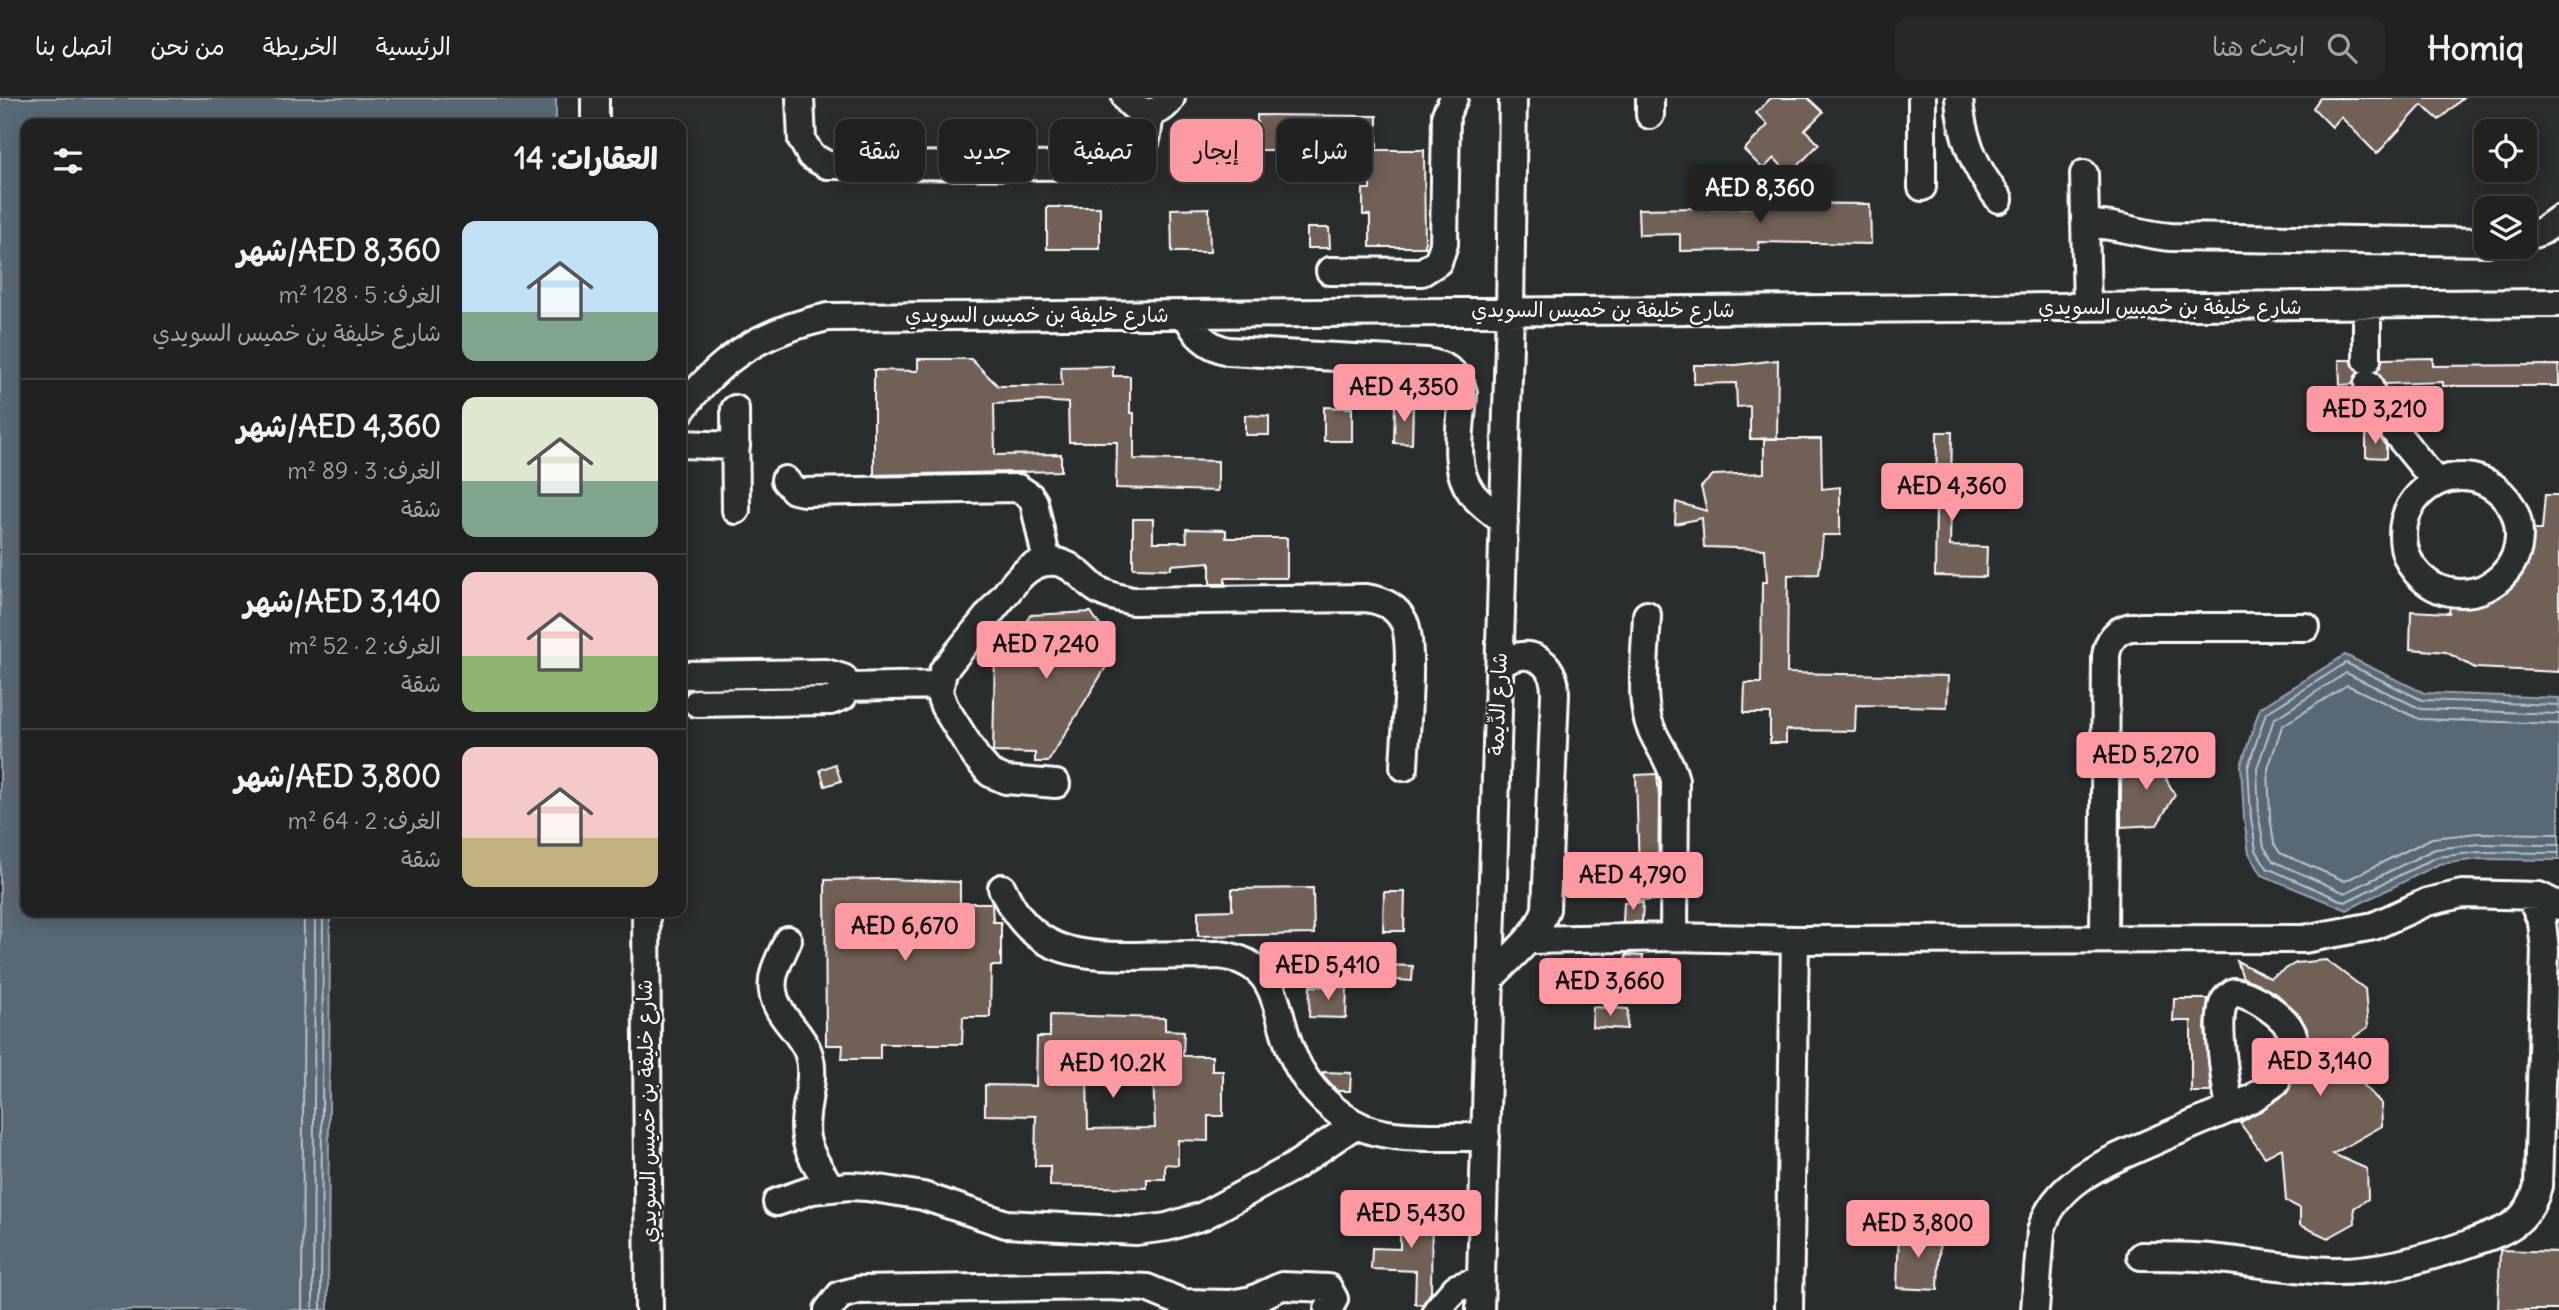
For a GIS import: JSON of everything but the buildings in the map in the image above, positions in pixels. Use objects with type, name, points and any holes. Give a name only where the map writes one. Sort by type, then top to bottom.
[{"type":"street","points":[[595,98],[596,119]]},
{"type":"street","points":[[800,98],[802,140],[811,156],[827,164],[1112,166],[1133,160],[1144,146],[1149,112]]},
{"type":"street","points":[[1126,98],[1134,108],[1149,112],[1164,108],[1171,98]]},
{"type":"street","points":[[1330,271],[1422,272],[1438,262],[1444,244],[1446,114],[1454,98]]},
{"type":"street","name":"شارع الدِّيمة","points":[[1480,1310],[1510,311],[1513,98]]},
{"type":"street","points":[[1922,187],[1923,98]]},
{"type":"street","points":[[1959,98],[1963,127],[1975,164],[1999,199]]},
{"type":"street","points":[[2084,174],[2087,307]]},
{"type":"street","points":[[2537,233],[2559,219]]},
{"type":"street","points":[[2085,224],[2109,224],[2144,234],[2171,237],[2474,242]]},
{"type":"street","name":"شارع خليفة بن خميس السويدي","points":[[686,405],[713,372],[739,351],[767,335],[828,317],[2559,303]]},
{"type":"street","points":[[2367,306],[2367,372],[2378,411],[2436,482]]},
{"type":"street","points":[[1187,315],[1191,326],[1207,343],[1228,351],[1427,362],[1451,370],[1461,384],[1463,393],[1459,461],[1461,472],[1472,493],[1504,522]]},
{"type":"street","points":[[735,409],[736,510]]},
{"type":"street","points":[[686,444],[736,446]]},
{"type":"street","points":[[2454,477],[2473,478],[2491,485],[2505,498],[2515,515],[2519,533],[2516,552],[2508,570],[2494,583],[2477,591],[2458,593],[2439,589],[2423,579],[2411,564],[2404,546],[2403,527],[2414,501],[2420,493],[2436,482],[2454,477]]},
{"type":"street","points":[[785,480],[794,490],[803,492],[1018,488],[1034,502],[1047,562]]},
{"type":"street","points":[[1056,785],[1006,780],[990,773],[976,757],[944,706],[939,692],[943,671],[1024,571],[1047,562],[1072,568],[1097,590],[1132,601],[1365,598],[1389,605],[1399,613],[1409,636],[1404,767]]},
{"type":"street","points":[[1647,615],[1645,694],[1648,719],[1669,759],[1675,780],[1674,937]]},
{"type":"street","points":[[2104,938],[2106,656],[2109,642],[2118,632],[2131,627],[2306,627]]},
{"type":"street","points":[[1490,979],[1529,940],[1542,921],[1548,895],[1555,683],[1546,665],[1528,656],[1507,660],[1499,666]]},
{"type":"street","points":[[686,675],[826,673],[843,678],[846,687],[843,696],[830,701],[696,703]]},
{"type":"street","points":[[846,687],[939,685]]},
{"type":"street","points":[[1002,888],[1012,909],[1026,927],[1044,941],[1066,950],[1095,956],[1219,955],[1235,957],[1250,964],[1262,974],[1271,987],[1294,1058],[1310,1083],[1325,1102],[1356,1124],[1389,1134],[1486,1137]]},
{"type":"street","points":[[1529,940],[1674,937],[1795,940],[2321,938],[2374,926],[2427,902],[2450,896],[2530,895],[2550,900],[2559,906]]},
{"type":"street","points":[[2141,1256],[2208,1258],[2275,1267],[2335,1271],[2426,1258],[2499,1233],[2525,1216],[2538,1187],[2545,964],[2542,922],[2530,895]]},
{"type":"street","name":"شارع خليفة بن خميس السويدي","points":[[646,917],[649,1310]]},
{"type":"street","points":[[788,940],[775,969],[773,993],[782,1015],[802,1038],[809,1055],[806,1139],[830,1187]]},
{"type":"street","points":[[1789,1310],[1795,940]]},
{"type":"street","points":[[2230,1109],[2223,1058],[2222,1011],[2229,995],[2234,992],[2246,994],[2281,1015],[2292,1029],[2295,1047],[2293,1061]]},
{"type":"street","points":[[2035,1310],[2042,1231],[2049,1210],[2063,1192],[2090,1172],[2121,1155],[2230,1109],[2253,1098],[2276,1082]]},
{"type":"street","points":[[777,1202],[794,1194],[830,1187],[867,1187],[923,1196],[1006,1224],[1136,1231],[1167,1227],[1203,1216],[1293,1167],[1356,1124]]},
{"type":"street","points":[[1437,1310],[1456,1288],[1481,1280]]},
{"type":"street","points":[[828,1310],[840,1295],[859,1290],[1106,1286],[1147,1288],[1183,1303],[1230,1304],[1252,1300],[1282,1286],[1321,1286],[1328,1288],[1333,1295],[1333,1303],[1328,1310]]},
{"type":"street","points":[[1106,1286],[1117,1310]]},
{"type":"water","points":[[0,98],[556,98],[556,119],[21,119],[21,917],[330,917],[328,1310],[0,1310]]},
{"type":"water","points":[[2345,655],[2424,693],[2559,698],[2559,860],[2480,859],[2439,864],[2347,910],[2262,875],[2249,853],[2241,765],[2260,708]]}]
